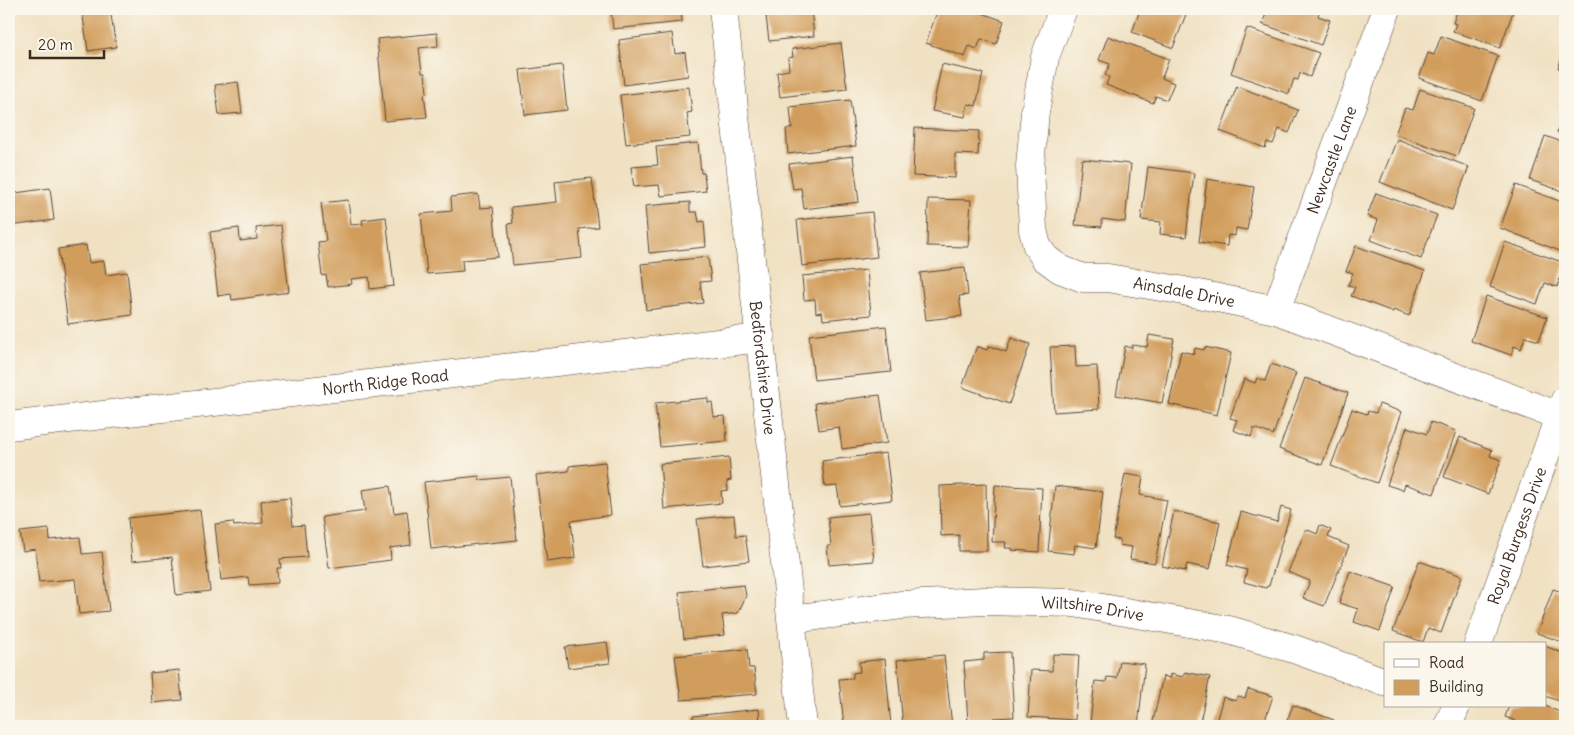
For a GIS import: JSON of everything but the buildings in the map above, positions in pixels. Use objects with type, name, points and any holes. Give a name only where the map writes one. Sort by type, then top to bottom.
[{"type":"street","name":"Bedfordshire Drive","points":[[723,9],[803,726]]},
{"type":"street","name":"Ainsdale Drive","points":[[1063,9],[1045,57],[1035,112],[1030,166],[1033,230],[1037,246],[1044,258],[1060,269],[1083,278],[1108,278],[1170,288],[1276,310],[1563,411]]},
{"type":"street","name":"Newcastle Lane","points":[[1276,310],[1387,9]]},
{"type":"street","name":"North Ridge Road","points":[[9,426],[760,338]]},
{"type":"street","name":"Royal Burgess Drive","points":[[1479,642],[1563,411]]},
{"type":"street","name":"Wiltshire Drive","points":[[792,619],[902,605],[985,601],[1074,603],[1229,630],[1294,649],[1384,682]]}]
